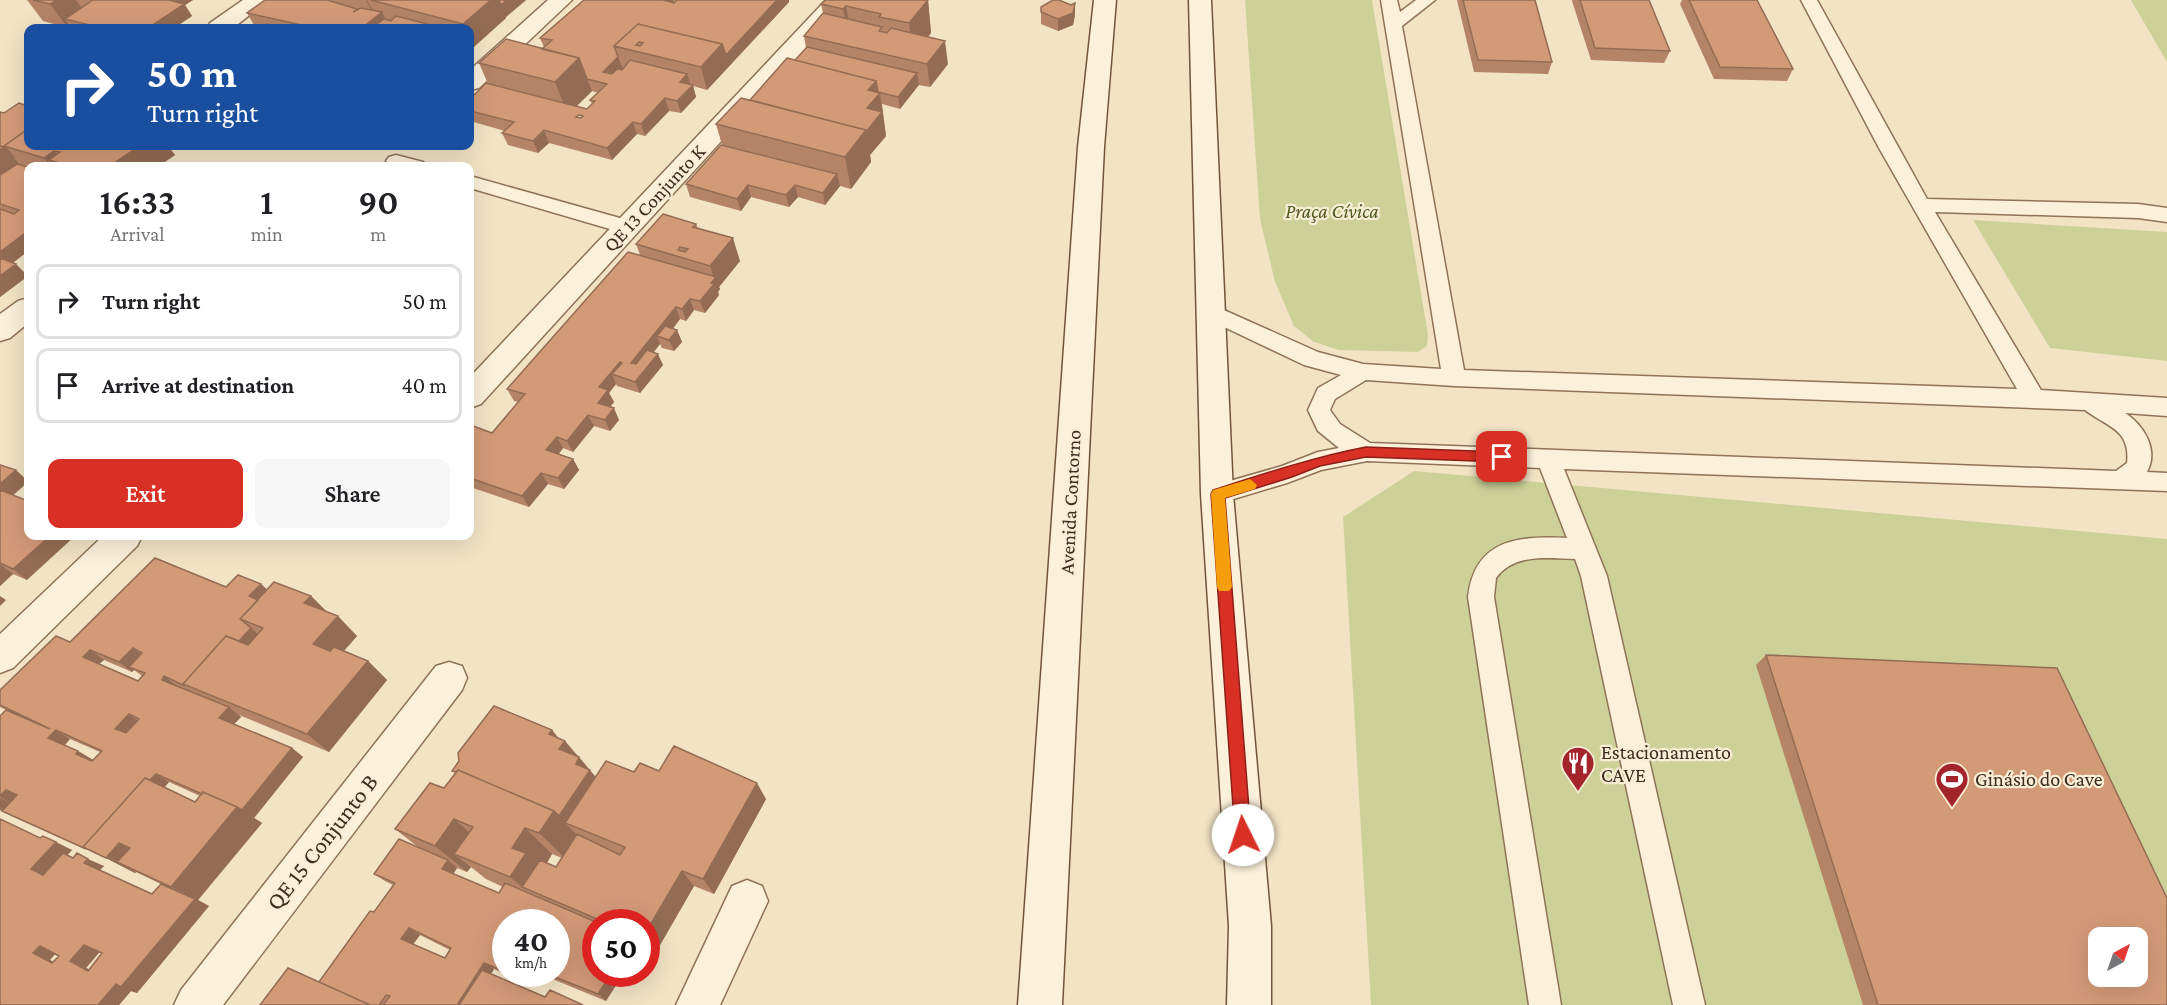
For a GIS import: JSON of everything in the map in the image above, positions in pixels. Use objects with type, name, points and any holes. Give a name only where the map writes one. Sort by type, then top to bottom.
[{"type":"main road","points":[[224,24],[258,0]]},
{"type":"main road","points":[[474,79],[561,0]]},
{"type":"main road","name":"QE 13 Conjunto K","points":[[474,392],[839,0]]},
{"type":"main road","name":"Avenida Contorno","points":[[1040,1005],[1091,147],[1105,0]]},
{"type":"main road","points":[[1200,0],[1218,494],[1250,926],[1249,1005]]},
{"type":"main road","points":[[0,330],[24,311]]},
{"type":"main road","points":[[0,657],[121,540]]},
{"type":"main road","name":"QE 15 Conjunto B","points":[[196,1005],[449,678]]},
{"type":"main road","points":[[698,1005],[747,901]]},
{"type":"lane","points":[[1389,0],[1454,378]]},
{"type":"lane","points":[[1393,25],[1427,0]]},
{"type":"lane","points":[[1809,0],[1888,148],[2034,398]]},
{"type":"lane","points":[[396,161],[400,162]]},
{"type":"lane","points":[[474,183],[627,227]]},
{"type":"lane","points":[[1922,206],[2138,211],[2167,215]]},
{"type":"lane","points":[[1210,312],[1312,359],[1363,372],[1454,378],[2034,398],[2167,407]]},
{"type":"lane","points":[[1363,372],[1326,394],[1319,410],[1322,422],[1334,434],[1366,452]]},
{"type":"lane","points":[[2090,402],[2124,423],[2135,435],[2141,452],[2138,467],[2122,479]]},
{"type":"lane","points":[[1218,494],[1287,474],[1318,461],[1366,452],[2167,482]]},
{"type":"lane","points":[[1548,459],[1594,576],[1689,1005]]},
{"type":"lane","points":[[1545,1005],[1481,597],[1484,573],[1498,559],[1518,550],[1583,549]]},
{"type":"green space","name":"Praça Cívica","points":[[1245,0],[1372,0],[1428,335],[1427,346],[1418,352],[1339,350],[1314,342],[1294,326],[1275,282],[1260,219]]},
{"type":"green space","points":[[2131,0],[2167,0],[2167,62]]},
{"type":"green space","points":[[1973,220],[2167,232],[2167,361],[2050,348]]},
{"type":"green space","points":[[1414,471],[2167,539],[2167,1005],[1371,1005],[1343,517]]},
{"type":"building","points":[[33,0],[57,0],[50,4]]},
{"type":"building","points":[[93,0],[169,0],[184,4],[154,24],[86,24],[65,19]]},
{"type":"building","points":[[265,0],[327,0],[357,9],[353,12],[361,8],[382,12],[367,24],[297,24],[247,13]]},
{"type":"building","points":[[371,0],[491,0],[463,24]]},
{"type":"building","points":[[584,0],[663,0],[674,3],[677,0],[777,0],[726,55],[722,44],[638,24],[614,46],[618,57],[603,72],[612,74],[617,69],[622,70],[630,60],[687,74],[680,82],[693,85],[677,101],[665,98],[641,124],[633,122],[607,148],[544,130],[533,141],[502,133],[514,122],[474,112],[474,95],[486,83],[587,109],[595,101],[590,100],[607,84],[587,79],[579,58],[542,49],[552,40],[540,38]]},
{"type":"building","points":[[826,0],[928,0],[909,23],[879,17],[881,14],[846,6],[843,9],[821,4]]},
{"type":"building","points":[[1053,0],[1071,5],[1075,3],[1073,13],[1058,19],[1041,12],[1041,7]]},
{"type":"building","points":[[1463,0],[1535,0],[1552,62],[1478,60]]},
{"type":"building","points":[[1580,0],[1649,0],[1670,51],[1595,48]]},
{"type":"building","points":[[1689,0],[1757,0],[1793,69],[1720,67]]},
{"type":"building","points":[[823,13],[882,27],[879,31],[887,33],[891,28],[945,41],[927,64],[804,36]]},
{"type":"building","points":[[396,16],[427,24],[377,24],[384,19],[391,21]]},
{"type":"building","points":[[638,24],[722,44],[701,67],[614,46]]},
{"type":"building","points":[[506,39],[579,58],[555,82],[479,63]]},
{"type":"building","points":[[807,47],[917,73],[898,97],[878,92],[876,81],[795,60]]},
{"type":"building","points":[[787,58],[876,81],[868,90],[880,93],[867,108],[882,112],[866,132],[866,130],[750,100]]},
{"type":"building","points":[[741,98],[866,130],[845,157],[716,124]]},
{"type":"building","points":[[19,103],[24,105],[24,132],[4,146],[14,157],[0,146],[0,112],[4,113]]},
{"type":"building","points":[[24,132],[24,150],[133,150],[116,162],[56,162],[49,160],[60,152],[54,151],[44,158],[4,146]]},
{"type":"building","points":[[721,145],[837,174],[823,193],[795,185],[786,195],[748,185],[737,199],[686,184]]},
{"type":"building","points":[[17,164],[24,166],[24,234],[0,252],[0,209],[14,214],[19,210],[0,204],[0,175]]},
{"type":"building","points":[[663,214],[696,224],[693,227],[733,238],[710,266],[636,244]],"holes":[[[680,247],[688,249],[685,252],[678,250]]]},
{"type":"building","points":[[628,252],[716,277],[711,283],[715,283],[700,301],[690,299],[682,309],[676,307],[631,363],[636,364],[647,350],[658,354],[635,382],[612,374],[622,363],[620,362],[599,387],[608,390],[598,403],[614,408],[605,420],[588,415],[567,441],[557,437],[546,450],[573,459],[558,478],[541,473],[522,496],[474,479],[474,426],[492,433],[525,394],[507,389]]},
{"type":"building","points":[[0,258],[16,264],[0,276]]},
{"type":"building","points":[[665,326],[677,330],[669,340],[657,336]]},
{"type":"building","points":[[0,465],[16,470],[0,484]]},
{"type":"building","points":[[0,490],[24,499],[24,540],[46,540],[13,569],[0,563]]},
{"type":"building","points":[[155,558],[226,587],[238,575],[261,584],[249,596],[258,600],[240,619],[251,628],[239,641],[226,636],[183,684],[185,686],[164,676],[162,680],[229,707],[219,718],[292,748],[242,810],[156,774],[150,780],[145,778],[83,847],[86,849],[2,811],[17,795],[6,790],[0,796],[0,716],[6,710],[50,729],[0,705],[0,690],[56,636],[70,642]],"holes":[[[133,648],[142,653],[129,667],[145,673],[138,681],[83,657],[90,650],[119,662]],[[129,714],[139,719],[126,733],[115,729]],[[56,730],[102,751],[92,761],[76,754],[78,751],[48,738]]]},
{"type":"building","points":[[274,582],[311,596],[304,603],[338,616],[313,644],[330,651],[334,647],[368,661],[307,734],[183,684],[226,636],[248,645],[263,628],[240,619]]},
{"type":"building","name":"Ginásio do Cave","points":[[1766,655],[2057,668],[2167,898],[2167,1005],[1878,1005]]},
{"type":"building","points":[[494,706],[552,730],[549,734],[565,741],[559,749],[579,757],[576,764],[590,770],[559,816],[554,811],[458,770],[452,771],[459,761],[458,753]]},
{"type":"building","points":[[674,746],[757,783],[703,879],[682,871],[660,909],[582,909],[582,913],[522,887],[540,860],[556,867],[577,834],[620,855],[625,847],[565,823],[606,761],[634,772],[640,763],[659,771]]},
{"type":"building","points":[[458,770],[554,811],[539,833],[525,828],[512,848],[526,853],[510,877],[454,854],[473,827],[454,819],[435,846],[395,829],[430,783],[444,788]]},
{"type":"building","points":[[145,778],[195,802],[203,792],[237,807],[171,887],[117,862],[130,848],[119,843],[106,858],[83,847]]},
{"type":"building","points":[[0,819],[40,838],[43,836],[56,842],[31,869],[43,875],[63,853],[73,858],[77,853],[88,859],[84,863],[152,894],[161,884],[195,899],[121,987],[116,984],[98,1005],[0,1005]],"holes":[[[84,945],[102,953],[88,971],[70,961]],[[40,946],[59,956],[52,963],[33,953]]]},
{"type":"building","points":[[399,839],[448,860],[442,869],[499,893],[505,883],[566,909],[492,909],[492,966],[484,963],[457,1005],[383,1005],[390,996],[386,995],[380,1004],[382,1005],[370,1005],[319,982],[370,911],[374,912],[395,883],[374,874]],"holes":[[[409,928],[451,948],[445,958],[401,939]]]},
{"type":"building","points":[[570,911],[582,916],[582,987],[603,987],[598,994],[570,983]]},
{"type":"building","points":[[288,968],[370,1005],[260,1005]]},
{"type":"building","points":[[482,970],[492,974],[492,987],[522,987],[545,997],[550,990],[583,1005],[459,1005]]},
{"type":"slow traffic","points":[[1224,587],[1218,494],[1250,485]]},
{"type":"place","name":"Estacionamento CAVE","points":[[1578,792]]},
{"type":"place","name":"Ginásio do Cave","points":[[1952,808]]},
{"type":"route","points":[[1243,835],[1218,494],[1287,474],[1318,461],[1366,452],[1502,457]]}]
